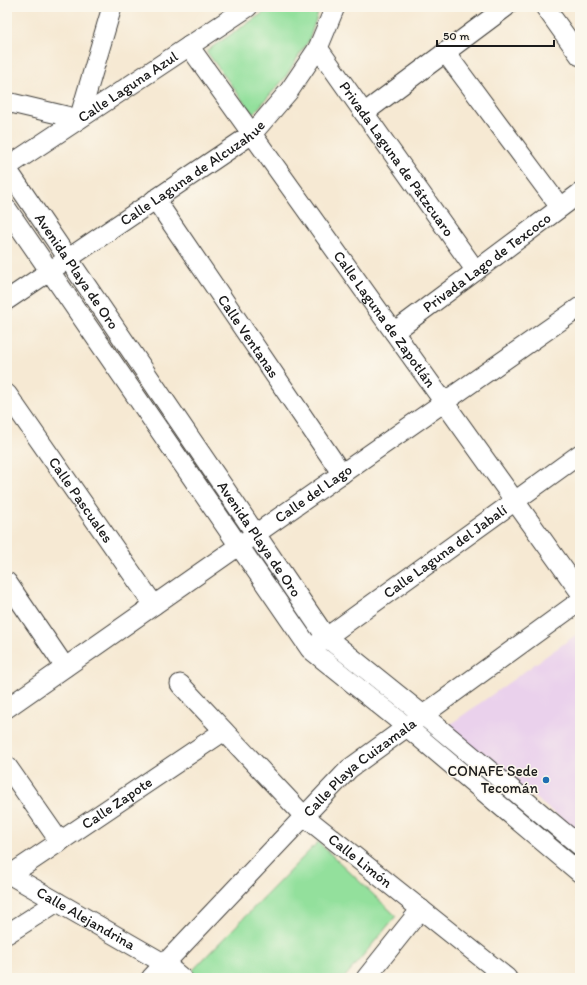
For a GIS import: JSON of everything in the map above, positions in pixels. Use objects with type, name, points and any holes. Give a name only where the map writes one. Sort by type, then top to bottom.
[{"type":"street","points":[[7,102],[79,119],[112,7]]},
{"type":"street","name":"Calle Laguna Azul","points":[[7,168],[248,7]]},
{"type":"street","name":"Calle Laguna de Alcuzahue","points":[[7,300],[252,134],[289,91],[318,48],[335,7]]},
{"type":"street","points":[[364,113],[506,7]]},
{"type":"street","points":[[545,7],[580,56]]},
{"type":"street","name":"Calle Laguna de Zapotlán","points":[[189,46],[580,592]]},
{"type":"street","name":"Privada Laguna de Pátzcuaro","points":[[318,48],[476,271]]},
{"type":"street","points":[[445,52],[560,207]]},
{"type":"street","name":"Avenida Playa de Oro","points":[[7,168],[326,637],[423,715],[580,846]]},
{"type":"street","name":"Privada Lago de Texcoco","points":[[394,332],[580,192]]},
{"type":"street","name":"Calle Ventanas","points":[[155,199],[342,474]]},
{"type":"street","name":"Avenida Playa de Oro","points":[[7,209],[310,649],[407,727],[580,872]]},
{"type":"street","name":"Calle del Lago","points":[[7,708],[580,307]]},
{"type":"street","name":"Calle Pascuales","points":[[7,394],[154,605]]},
{"type":"street","name":"Calle Laguna del Jabalí","points":[[310,649],[580,454]]},
{"type":"street","points":[[7,582],[65,667]]},
{"type":"street","name":"Calle Playa Cuizamala","points":[[151,978],[349,769],[580,601]]},
{"type":"street","name":"Calle Limón","points":[[180,684],[304,816],[420,909],[500,976]]},
{"type":"street","name":"Calle Zapote","points":[[8,874],[60,842],[224,732]]},
{"type":"street","points":[[7,766],[60,842]]},
{"type":"street","name":"Calle Alejandrina","points":[[8,874],[165,964],[182,978]]},
{"type":"street","points":[[7,934],[57,902]]},
{"type":"street","points":[[366,978],[420,909]]},
{"type":"shaded area","name":"CONAFE Sede Tecomán","points":[[580,632],[580,833],[445,728]]},
{"type":"green space","points":[[272,7],[320,7],[309,40],[284,79],[253,114],[206,51]]},
{"type":"green space","points":[[318,842],[396,916],[344,978],[200,978],[192,971]]},
{"type":"place","name":"CONAFE Sede Tecomán","points":[[546,780]]}]
